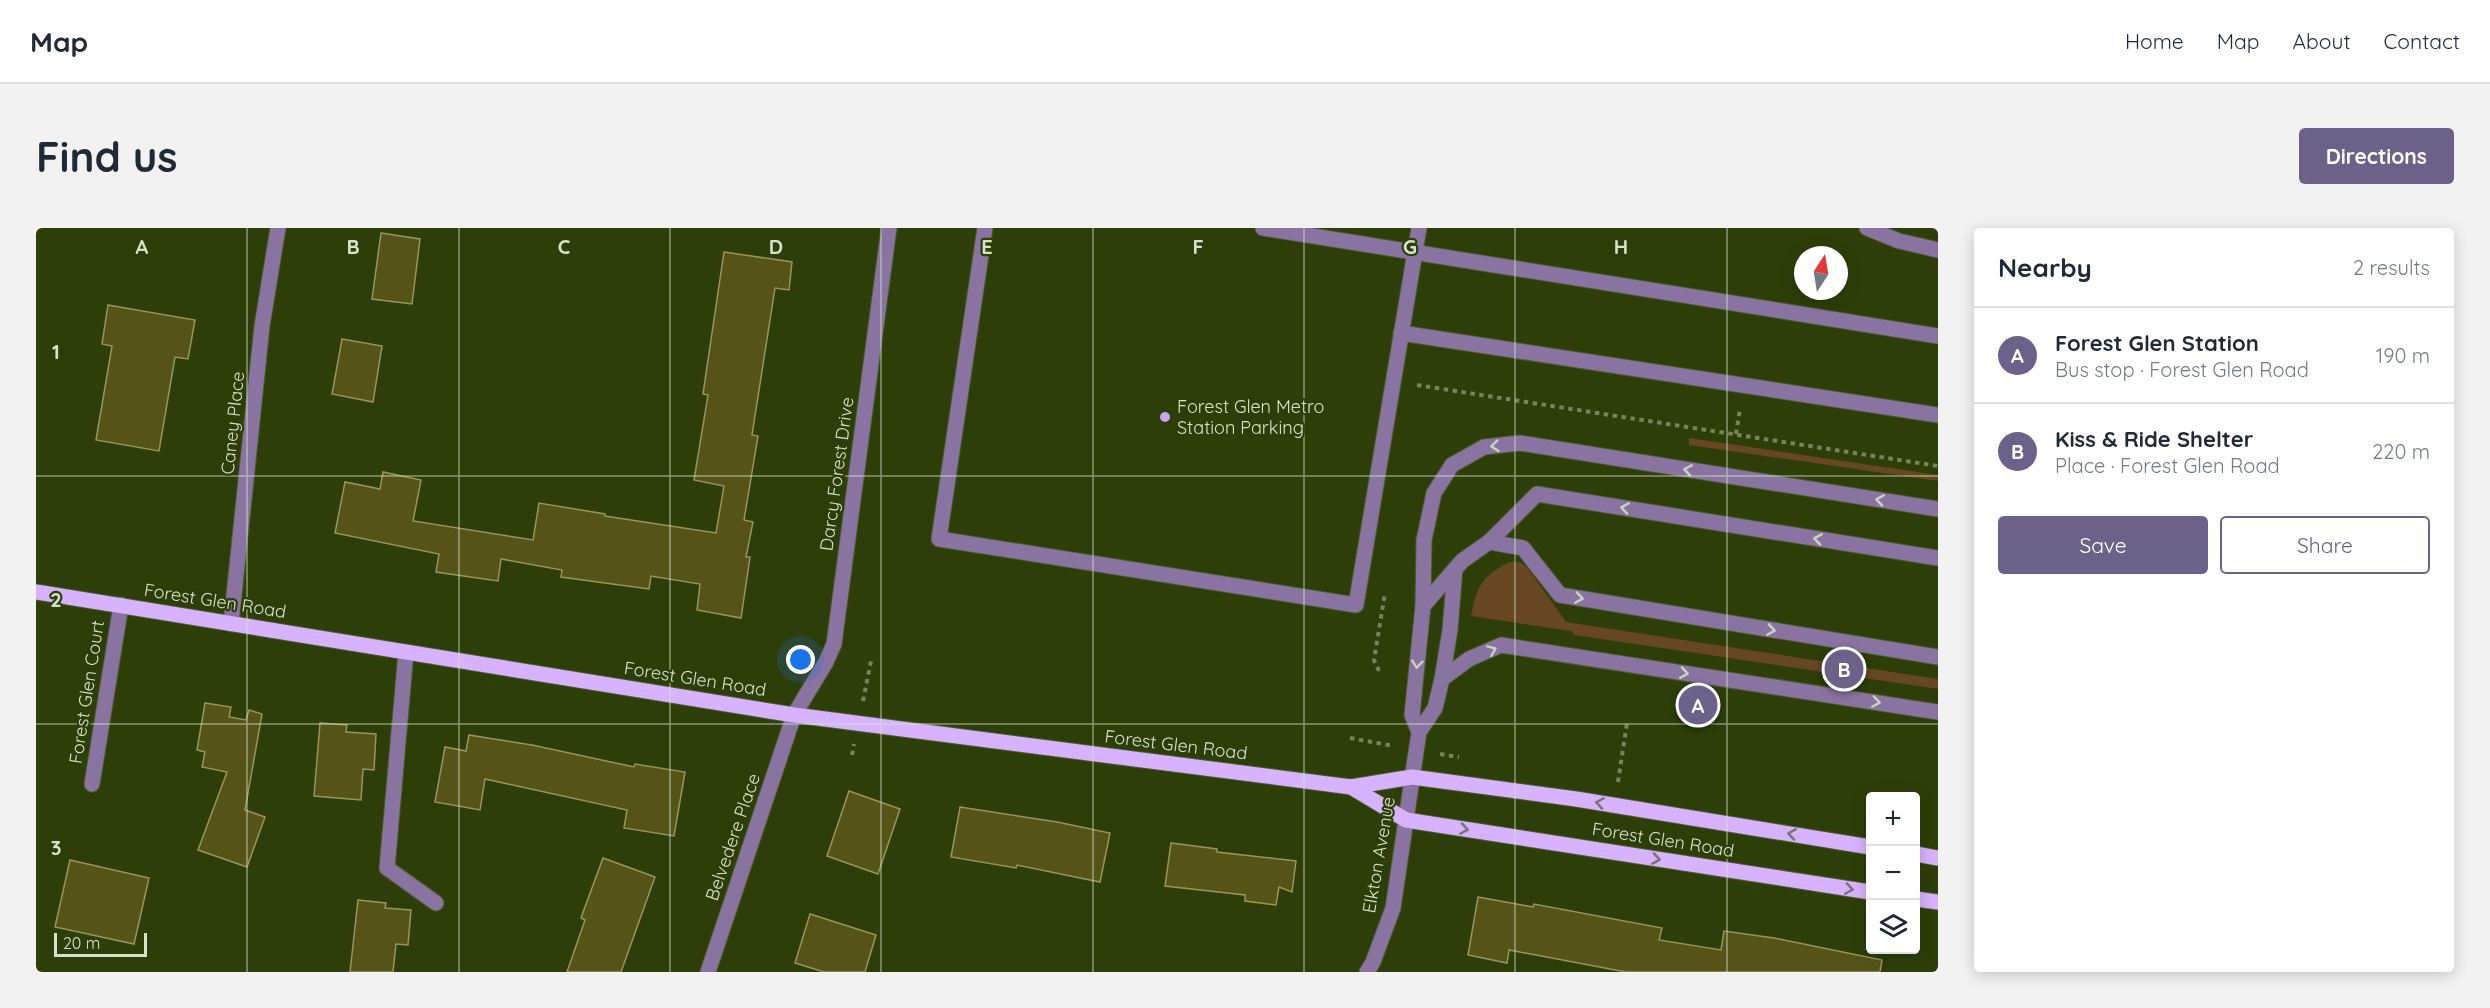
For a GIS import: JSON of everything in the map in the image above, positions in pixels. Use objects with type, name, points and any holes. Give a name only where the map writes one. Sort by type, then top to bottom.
[{"type":"main road","name":"Forest Glen Road","points":[[36,592],[794,715],[1351,787],[1412,777],[1576,799],[1866,846]]},
{"type":"main road","name":"Forest Glen Road","points":[[1351,787],[1406,820],[1866,891]]},
{"type":"main road","points":[[1920,855],[1938,858]]},
{"type":"main road","points":[[1920,900],[1938,902]]},
{"type":"street","name":"Caney Place","points":[[231,624],[262,327],[278,228]]},
{"type":"street","name":"Darcy Forest Drive","points":[[794,715],[826,662],[834,644],[889,228]]},
{"type":"street","points":[[985,228],[939,539],[1356,605],[1419,228]]},
{"type":"street","points":[[1263,228],[1938,336]]},
{"type":"street","points":[[1867,228],[1899,241],[1938,250]]},
{"type":"street","points":[[1401,333],[1938,415]]},
{"type":"street","points":[[1419,732],[1412,715],[1423,606],[1424,540],[1434,493],[1452,465],[1484,447],[1520,443],[1938,509]]},
{"type":"street","points":[[1423,606],[1462,561],[1489,542],[1537,494],[1938,558]]},
{"type":"street","points":[[1489,542],[1523,548],[1560,595],[1938,657]]},
{"type":"street","points":[[1419,732],[1435,708],[1442,680],[1450,630],[1455,569]]},
{"type":"street","name":"Forest Glen Court","points":[[92,784],[121,605]]},
{"type":"street","points":[[1442,680],[1469,659],[1501,645],[1938,712]]},
{"type":"street","points":[[406,652],[387,868],[436,903]]},
{"type":"street","name":"Belvedere Place","points":[[708,972],[794,715]]},
{"type":"street","name":"Elkton Avenue","points":[[1367,972],[1393,908],[1419,732]]},
{"type":"path","points":[[1417,385],[1938,466]]},
{"type":"path","points":[[1617,784],[1627,723]]},
{"type":"shaded area","points":[[1689,438],[1938,475],[1938,481],[1689,445]]},
{"type":"shaded area","points":[[1509,562],[1520,562],[1527,567],[1566,622],[1938,679],[1938,689],[1574,635],[1571,631],[1471,616],[1482,583]]},
{"type":"building","points":[[381,233],[420,239],[412,304],[372,299]]},
{"type":"building","points":[[724,252],[792,262],[789,290],[775,288],[752,435],[758,436],[744,520],[753,522],[746,557],[750,557],[741,618],[697,610],[700,584],[651,576],[649,589],[561,577],[562,570],[501,559],[498,581],[436,572],[439,554],[335,533],[345,482],[380,489],[383,472],[421,480],[413,521],[533,540],[539,503],[716,533],[724,486],[694,480],[708,395],[703,394]]},
{"type":"building","points":[[108,305],[195,320],[188,359],[175,357],[159,451],[96,440],[112,346],[102,344]]},
{"type":"building","points":[[342,339],[382,346],[373,402],[332,394]]},
{"type":"building","points":[[205,703],[231,707],[229,717],[246,720],[249,710],[262,714],[245,810],[265,817],[247,867],[198,850],[227,772],[202,767],[205,752],[197,750]]},
{"type":"building","points":[[320,723],[347,725],[346,732],[376,734],[374,770],[363,769],[361,800],[314,796]]},
{"type":"building","points":[[469,735],[532,745],[634,767],[635,764],[685,772],[674,836],[624,828],[627,810],[485,779],[480,810],[435,802],[445,747],[466,751]]},
{"type":"building","points":[[849,791],[900,809],[878,874],[827,856]]},
{"type":"building","points":[[960,807],[1110,833],[1100,882],[1017,865],[1016,868],[951,857]]},
{"type":"building","points":[[1171,843],[1217,849],[1217,852],[1296,861],[1292,892],[1279,887],[1276,905],[1245,901],[1245,895],[1165,886]]},
{"type":"building","points":[[603,858],[655,877],[621,972],[567,972],[585,920],[581,918]]},
{"type":"building","points":[[70,860],[149,878],[134,944],[55,927]]},
{"type":"building","points":[[1478,897],[1533,907],[1534,904],[1662,928],[1659,940],[1721,950],[1724,931],[1774,938],[1882,960],[1880,972],[1626,972],[1509,950],[1507,963],[1468,955]]},
{"type":"building","points":[[358,900],[386,903],[385,908],[411,910],[408,945],[396,944],[393,972],[350,972]]},
{"type":"building","points":[[810,914],[876,935],[865,972],[824,972],[795,963]]},
{"type":"place","name":"Forest Glen Metro Station Parking","points":[[1165,417]]},
{"type":"place","name":"Kiss & Ride Shelter","points":[[1844,669]]},
{"type":"place","name":"Forest Glen Station","points":[[1698,705]]}]
